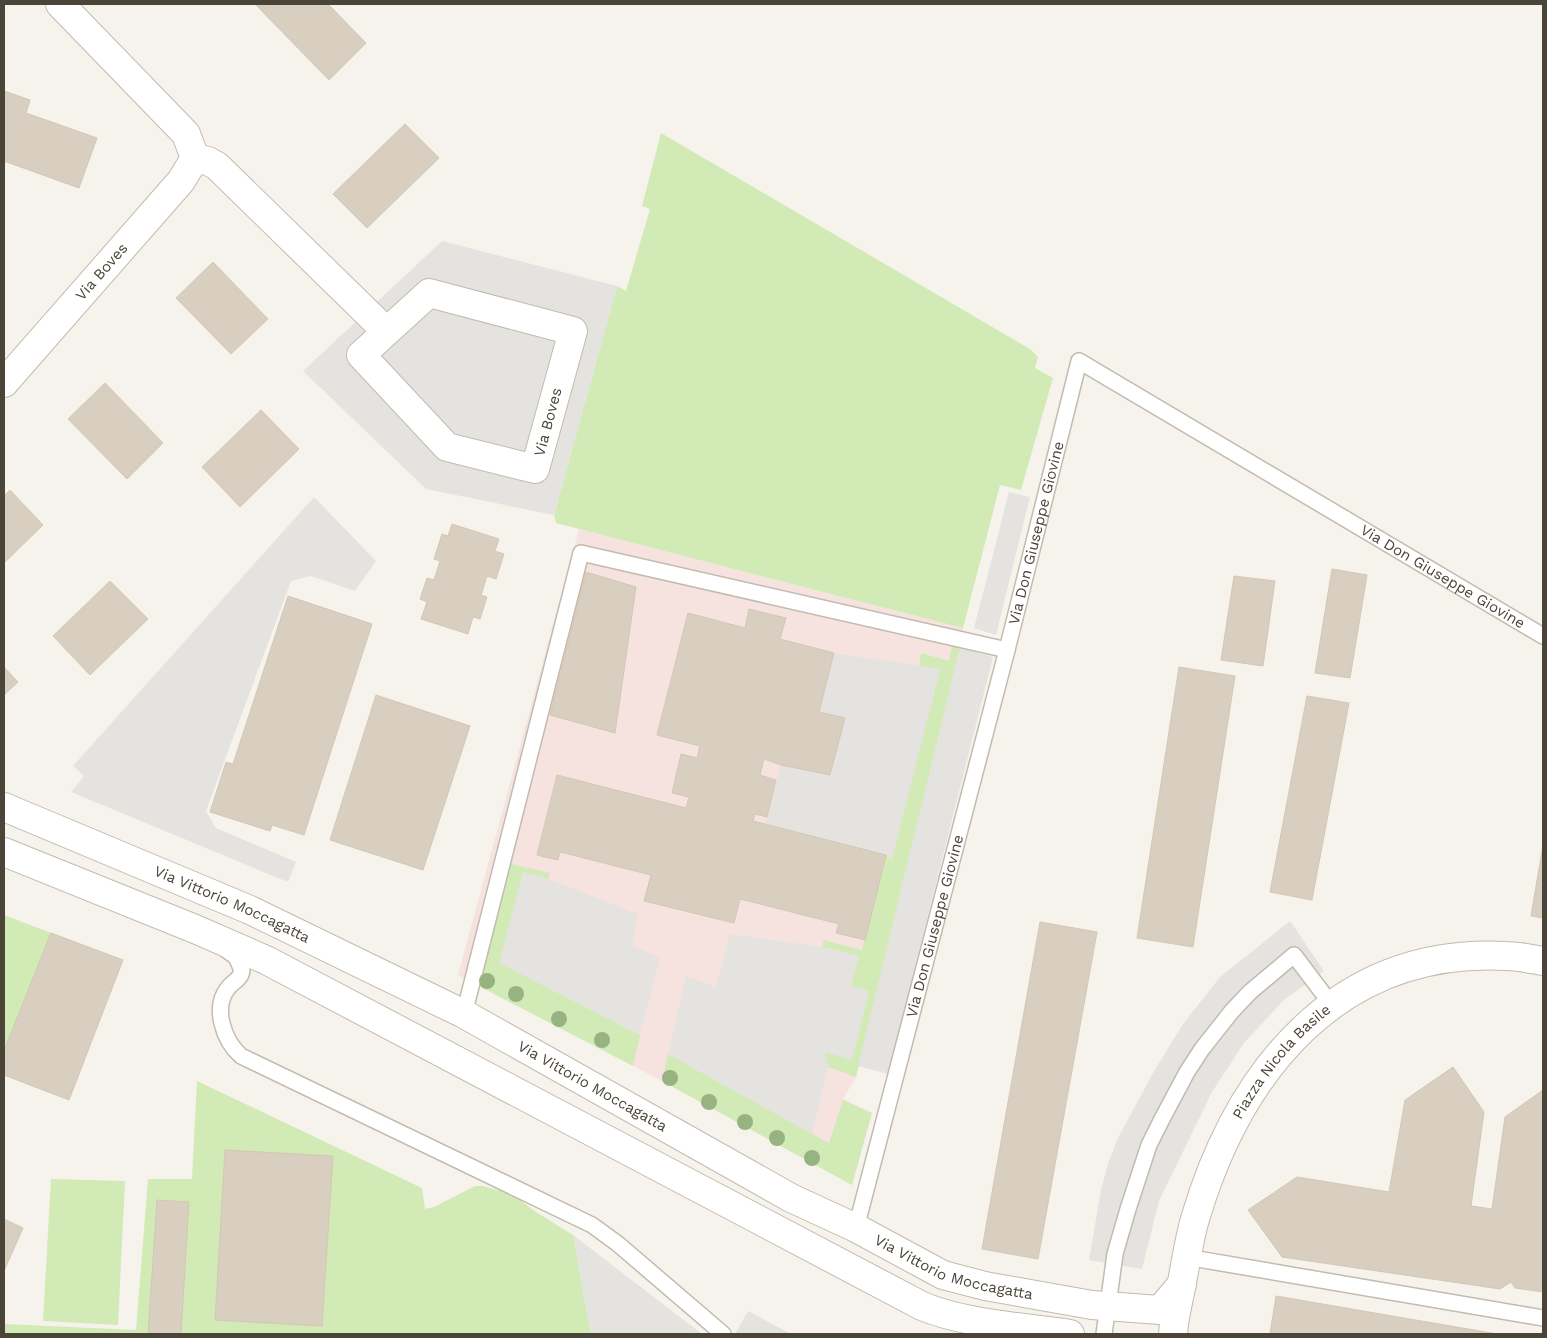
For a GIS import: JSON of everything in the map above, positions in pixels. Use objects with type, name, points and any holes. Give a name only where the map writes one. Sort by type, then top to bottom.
[{"type":"street","points":[[60,4],[186,134],[196,158],[217,166],[386,331]]},
{"type":"street","name":"Via Boves","points":[[4,383],[181,181],[196,158]]},
{"type":"street","name":"Via Boves","points":[[429,293],[573,331],[535,469],[447,447],[361,355],[386,331],[429,293]]},
{"type":"street","name":"Via Vittorio Moccagatta","points":[[4,807],[250,910],[464,1014],[791,1198],[856,1228],[927,1268],[956,1280],[1107,1307],[1160,1310],[1182,1284]]},
{"type":"street","points":[[4,852],[195,929],[266,960],[922,1306],[958,1317],[1070,1334]]},
{"type":"street","name":"Piazza Nicola Basile","points":[[1173,1334],[1174,1315],[1194,1222],[1220,1149],[1249,1096],[1284,1048],[1305,1026],[1331,1004],[1386,976],[1416,966],[1445,959],[1475,956],[1506,956],[1543,960]]},
{"type":"lane","name":"Via Don Giuseppe Giovine","points":[[856,1228],[1007,650],[1080,361],[1543,636]]},
{"type":"lane","points":[[464,1014],[581,554],[1007,650]]},
{"type":"lane","points":[[195,929],[233,955],[241,966],[241,975],[223,996],[221,1015],[227,1040],[241,1056],[592,1225],[618,1244],[722,1334]]},
{"type":"lane","points":[[1104,1334],[1114,1254],[1150,1145],[1175,1094],[1202,1049],[1232,1011],[1250,992],[1294,954],[1331,1004]]},
{"type":"lane","points":[[1186,1257],[1543,1318]]},
{"type":"shaded area","points":[[442,241],[617,286],[554,515],[426,489],[303,371]]},
{"type":"shaded area","points":[[1009,492],[1030,497],[996,635],[974,628]]},
{"type":"shaded area","points":[[314,497],[376,561],[355,591],[311,576],[291,581],[206,811],[216,828],[296,862],[288,882],[71,792],[84,776],[73,766]]},
{"type":"shaded area","points":[[579,529],[963,628],[960,648],[856,1077],[843,1099],[872,1113],[852,1185],[662,1081],[458,975]]},
{"type":"shaded area","points":[[960,648],[993,657],[888,1074],[858,1066]]},
{"type":"shaded area","points":[[834,653],[940,669],[892,860],[886,855],[765,824],[781,765],[830,775],[845,719],[819,712]]},
{"type":"shaded area","points":[[523,872],[548,879],[638,914],[632,945],[660,958],[640,1035],[499,963]]},
{"type":"shaded area","points":[[1290,921],[1324,971],[1284,1000],[1244,1043],[1212,1092],[1159,1201],[1142,1269],[1089,1260],[1101,1190],[1108,1164],[1117,1140],[1153,1073],[1183,1024],[1220,977]]},
{"type":"shaded area","points":[[730,934],[822,947],[859,956],[851,986],[869,991],[852,1060],[825,1052],[828,1067],[812,1134],[668,1054],[686,976],[716,987]]},
{"type":"shaded area","points":[[573,1235],[702,1334],[591,1334]]},
{"type":"shaded area","points":[[748,1311],[791,1334],[735,1334]]},
{"type":"green space","points":[[661,133],[1030,349],[1038,357],[1035,368],[1053,378],[1021,490],[1000,485],[963,628],[556,523],[554,515],[617,286],[626,291],[650,209],[642,206]]},
{"type":"green space","points":[[952,646],[960,648],[856,1077],[828,1067],[824,1051],[851,986],[858,956],[822,947],[824,940],[862,950],[886,855],[891,860],[940,670],[919,666],[921,653],[949,661]]},
{"type":"green space","points":[[511,864],[550,873],[548,879],[523,873],[500,963],[640,1035],[633,1066],[475,984]]},
{"type":"green space","points":[[4,915],[51,933],[4,1051]]},
{"type":"green space","points":[[668,1054],[829,1143],[843,1100],[872,1113],[852,1185],[662,1081]]},
{"type":"green space","points":[[197,1081],[422,1188],[425,1209],[434,1207],[475,1186],[483,1186],[512,1194],[536,1212],[573,1235],[591,1334],[4,1334],[4,1324],[136,1330],[148,1179],[192,1179]]},
{"type":"green space","points":[[51,1179],[125,1181],[118,1325],[43,1321]]},
{"type":"building","points":[[255,4],[328,4],[366,43],[329,80]]},
{"type":"building","points":[[4,91],[30,100],[26,113],[97,138],[79,188],[4,161]]},
{"type":"building","points":[[405,124],[439,158],[367,228],[333,194]]},
{"type":"building","points":[[213,262],[268,319],[231,354],[176,298]]},
{"type":"building","points":[[105,383],[163,443],[127,479],[68,419]]},
{"type":"building","points":[[261,410],[299,449],[240,507],[202,467]]},
{"type":"building","points":[[10,490],[43,525],[4,563],[4,496]]},
{"type":"building","points":[[452,524],[499,539],[495,551],[504,554],[496,579],[487,576],[481,595],[487,597],[480,619],[473,617],[468,634],[421,619],[427,602],[420,599],[427,578],[434,580],[440,561],[434,559],[442,534],[448,536]]},
{"type":"building","points":[[1332,569],[1367,575],[1350,678],[1315,673]]},
{"type":"building","points":[[586,572],[636,587],[615,733],[550,715]]},
{"type":"building","points":[[1234,576],[1275,581],[1263,666],[1221,660]]},
{"type":"building","points":[[110,581],[148,619],[90,675],[53,636]]},
{"type":"building","points":[[288,596],[372,624],[304,835],[272,825],[270,831],[210,812],[226,762],[233,764]]},
{"type":"building","points":[[749,609],[786,618],[780,639],[834,653],[819,712],[845,718],[830,775],[781,765],[764,759],[760,775],[776,780],[767,817],[755,814],[753,821],[886,855],[865,940],[836,933],[839,924],[740,899],[734,923],[644,901],[651,875],[560,852],[558,860],[537,855],[557,775],[686,808],[689,797],[672,793],[681,754],[697,758],[700,746],[657,735],[688,613],[745,628]]},
{"type":"building","points":[[4,667],[18,682],[4,695]]},
{"type":"building","points":[[1179,667],[1235,676],[1193,947],[1137,938]]},
{"type":"building","points":[[376,695],[470,726],[423,870],[330,840]]},
{"type":"building","points":[[1307,696],[1349,703],[1312,900],[1270,892]]},
{"type":"building","points":[[1543,845],[1543,918],[1531,916]]},
{"type":"building","points":[[1040,922],[1097,932],[1038,1259],[982,1249]]},
{"type":"building","points":[[51,933],[123,960],[69,1100],[4,1075],[4,1051]]},
{"type":"building","points":[[1453,1067],[1484,1112],[1471,1206],[1492,1209],[1505,1117],[1543,1090],[1543,1292],[1515,1288],[1511,1282],[1500,1289],[1282,1257],[1248,1210],[1297,1177],[1389,1192],[1405,1100]]},
{"type":"building","points":[[225,1150],[333,1156],[322,1326],[215,1320]]},
{"type":"building","points":[[157,1200],[189,1202],[181,1334],[148,1334]]},
{"type":"building","points":[[4,1219],[23,1228],[4,1271]]},
{"type":"building","points":[[1276,1296],[1497,1334],[1270,1334]]}]
